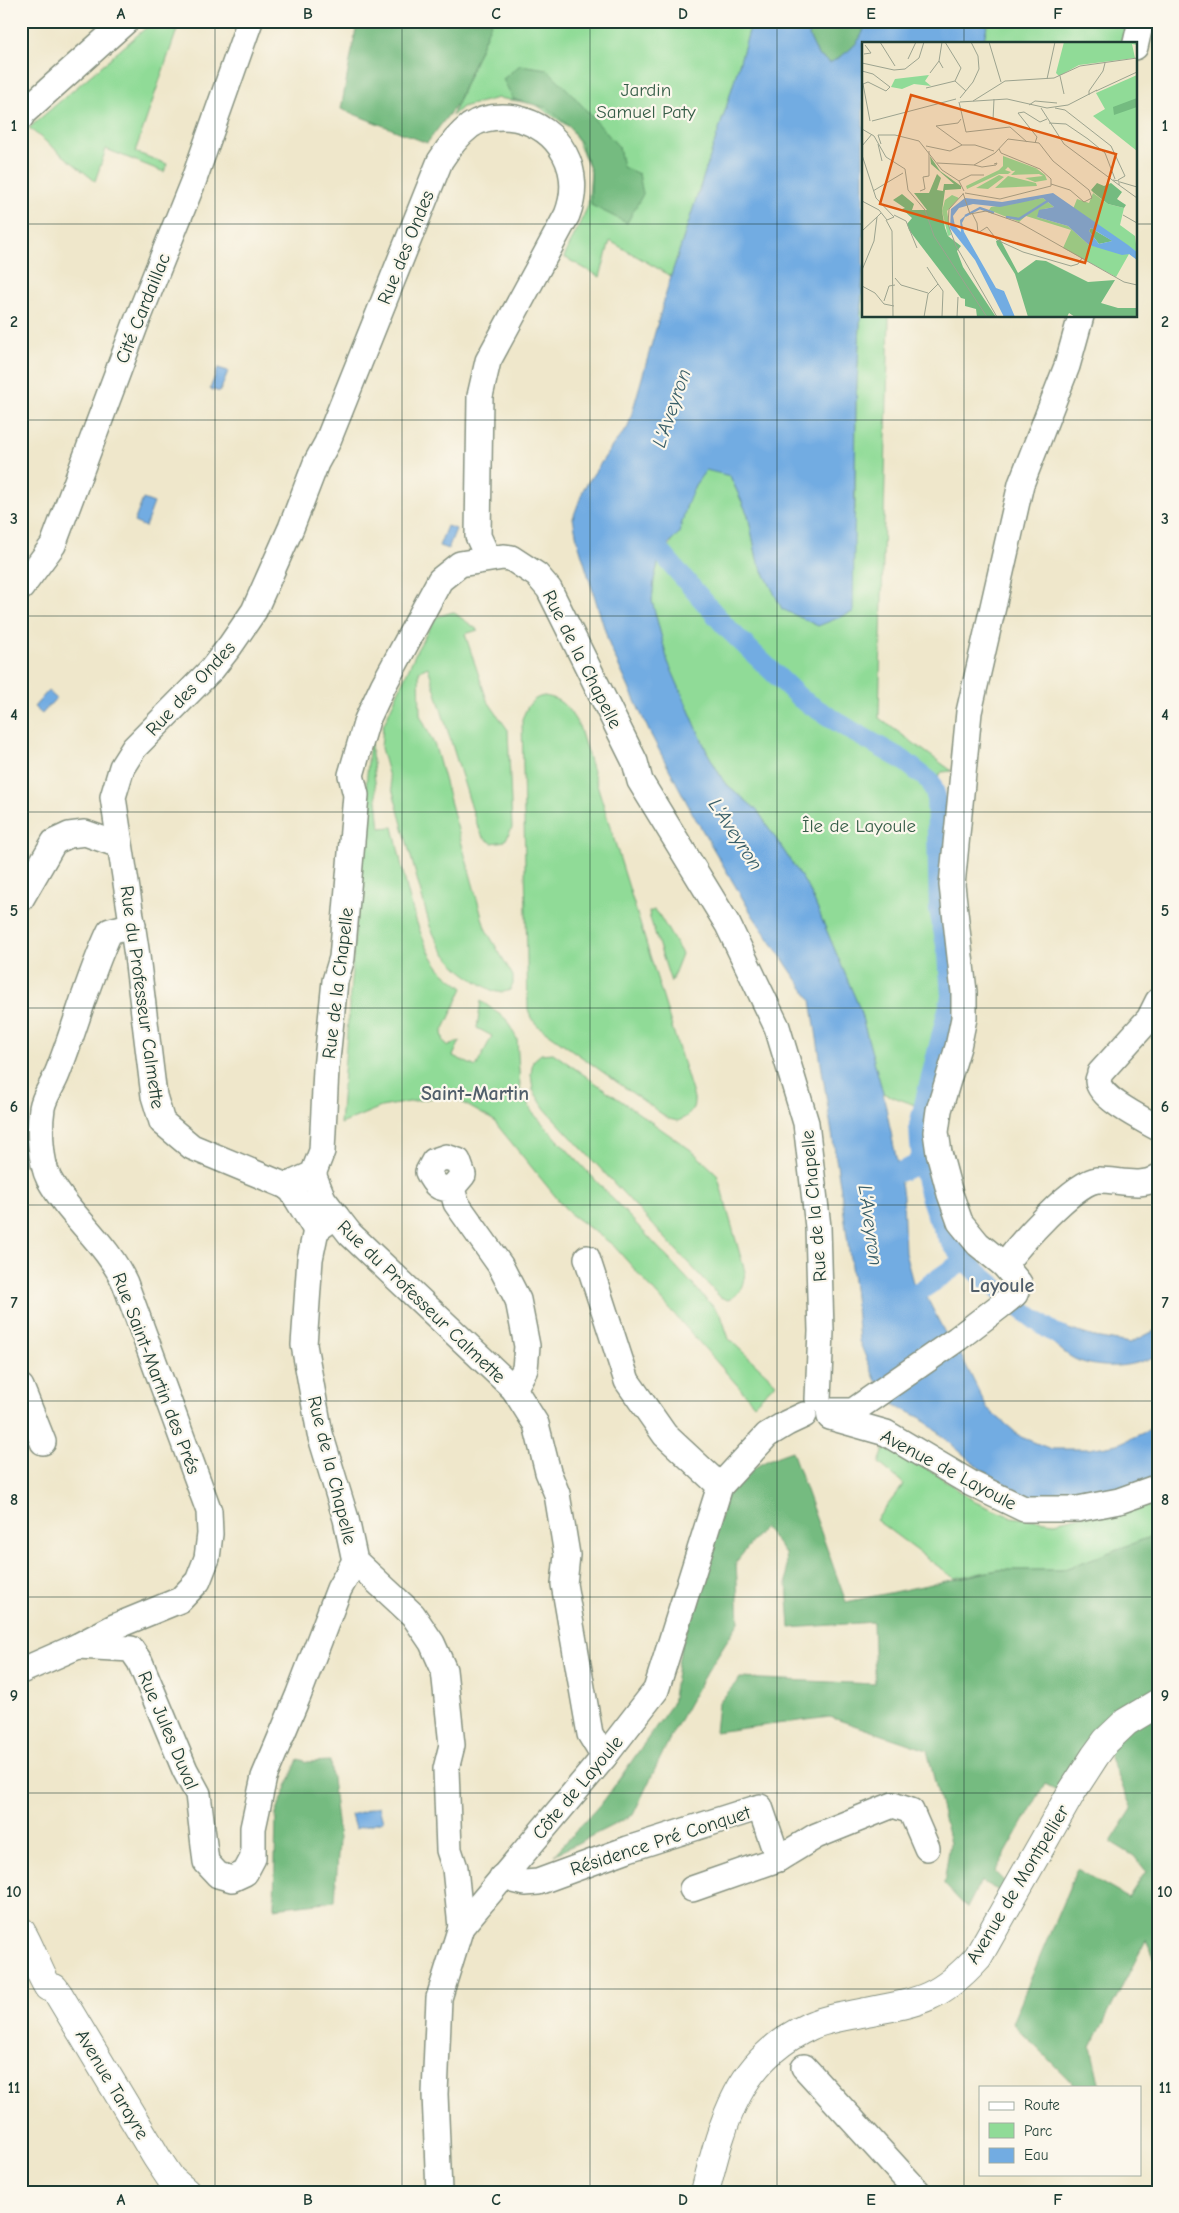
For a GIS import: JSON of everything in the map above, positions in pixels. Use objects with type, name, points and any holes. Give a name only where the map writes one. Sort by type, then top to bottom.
[{"type":"main road","name":"Avenue de Montpellier","points":[[705,2192],[719,2137],[730,2108],[740,2086],[756,2064],[770,2051],[810,2026],[830,2019],[916,2002],[938,1993],[960,1976],[978,1957],[1071,1793],[1106,1741],[1132,1717],[1158,1703]]},
{"type":"main road","name":"Avenue Tarayre","points":[[27,1941],[48,1964],[55,1980],[54,1988],[177,2188]]},
{"type":"street","points":[[21,117],[23,113],[126,21]]},
{"type":"street","name":"Cité Cardaillac","points":[[21,588],[52,545],[135,326],[193,182],[250,21]]},
{"type":"street","name":"Rue des Ondes","points":[[119,845],[112,797],[122,767],[134,748],[212,669],[254,611],[291,528],[316,463],[327,443],[440,161],[452,142],[472,125],[490,118],[507,117],[527,121],[546,131],[560,146],[570,165],[574,184],[572,201],[567,215],[488,361],[480,396],[478,536],[488,558]]},
{"type":"street","points":[[1080,318],[1067,366],[1021,484],[969,712],[952,885],[964,992],[964,1018],[958,1047],[939,1110],[936,1132],[948,1186],[960,1222],[978,1244],[1004,1265],[1034,1227],[1081,1187],[1096,1180],[1130,1183],[1153,1181],[1158,1176]]},
{"type":"street","name":"Rue de la Chapelle","points":[[313,1174],[322,1151],[326,1069],[335,981],[342,958],[356,795],[351,775],[364,729],[382,686],[440,580],[460,564],[488,558],[511,558],[537,575],[550,589],[635,762],[640,781],[728,925],[777,1027],[806,1123],[812,1165],[818,1227],[821,1331],[826,1410]]},
{"type":"street","points":[[21,899],[54,842],[69,835],[85,833],[119,845]]},
{"type":"street","name":"Rue du Professeur Calmette","points":[[119,845],[133,925],[154,1096],[162,1122],[199,1150],[286,1186],[326,1223],[371,1254],[514,1389],[536,1424],[548,1472],[557,1494],[567,1555],[564,1584],[590,1734],[604,1757]]},
{"type":"street","name":"Rue Saint-Martin des Prés","points":[[21,1671],[78,1646],[114,1626],[180,1600],[198,1581],[207,1558],[210,1534],[209,1511],[125,1283],[119,1269],[87,1227],[62,1201],[48,1177],[40,1137],[42,1106],[57,1074],[95,964],[110,931],[133,925]]},
{"type":"street","points":[[1158,1001],[1149,1019],[1100,1073],[1098,1082],[1103,1092],[1110,1099],[1158,1128]]},
{"type":"street","points":[[286,1186],[313,1174],[323,1199],[326,1223]]},
{"type":"street","points":[[452,1188],[456,1203],[500,1265],[518,1300],[527,1346],[525,1369],[514,1389]]},
{"type":"street","name":"Rue de la Chapelle","points":[[326,1223],[310,1259],[304,1345],[320,1434],[346,1519],[355,1561],[413,1615],[432,1643],[444,1670],[452,1745],[446,1769],[449,1850],[455,1868],[461,1926]]},
{"type":"street","points":[[586,1258],[628,1381],[665,1435],[720,1486]]},
{"type":"street","name":"Côte de Layoule","points":[[439,2192],[435,2094],[438,1998],[461,1926],[604,1757],[656,1690],[720,1486],[767,1435],[786,1423],[826,1410],[957,1339],[1007,1300],[1019,1283],[1004,1265]]},
{"type":"street","points":[[21,1387],[43,1442]]},
{"type":"street","name":"Avenue de Layoule","points":[[826,1410],[886,1433],[972,1484],[1024,1509],[1078,1509],[1119,1501],[1158,1487]]},
{"type":"street","name":"Rue de la Chapelle","points":[[259,1798],[264,1777],[298,1696],[339,1589],[355,1561]]},
{"type":"street","name":"Rue Jules Duval","points":[[78,1646],[130,1649],[140,1662],[185,1770],[198,1794],[206,1862],[218,1876],[232,1879],[245,1873],[253,1858],[254,1828],[259,1798]]},
{"type":"street","points":[[692,1889],[778,1859],[816,1836],[893,1806],[911,1811],[927,1848]]},
{"type":"street","name":"Résidence Pré Conquet","points":[[502,1877],[525,1883],[538,1882],[628,1849],[760,1807],[778,1859]]},
{"type":"street","points":[[804,2067],[918,2192]]},
{"type":"green space","points":[[154,21],[180,21],[135,152],[167,164],[164,172],[106,149],[95,181],[29,128]]},
{"type":"green space","points":[[348,21],[492,21],[456,105],[427,143],[341,109],[356,29]]},
{"type":"green space","name":"Jardin Samuel Paty","points":[[492,21],[752,21],[727,105],[671,276],[610,241],[600,277],[564,257],[588,206],[591,171],[572,129],[535,104],[498,98],[462,107],[452,116]]},
{"type":"green space","points":[[814,21],[865,21],[862,35],[854,46],[830,63],[818,55],[809,36]]},
{"type":"green space","points":[[988,21],[1141,21],[1136,42],[983,42]]},
{"type":"green space","points":[[520,65],[547,69],[619,147],[623,167],[639,174],[643,194],[627,223],[591,205],[591,172],[581,144],[569,126],[547,108],[513,99],[503,79]]},
{"type":"green space","name":"Île de Layoule","points":[[862,287],[862,318],[889,318],[879,718],[952,771],[942,772],[931,783],[936,796],[939,910],[948,955],[951,997],[923,1108],[883,1093],[859,1007],[809,889],[757,810],[724,782],[707,752],[668,662],[652,601],[654,579],[661,552],[671,544],[695,485],[706,469],[730,476],[748,515],[757,559],[855,511],[856,401]]},
{"type":"green space","points":[[453,612],[478,630],[465,634],[487,700],[508,730],[512,828],[505,841],[492,843],[483,837],[476,822],[428,667],[419,671],[420,715],[435,746],[485,928],[513,976],[513,984],[510,990],[502,992],[488,989],[464,973],[450,960],[439,945],[430,926],[381,748],[383,726],[417,650],[436,617]]},
{"type":"green space","points":[[544,696],[551,697],[565,706],[579,726],[694,1098],[690,1112],[678,1121],[669,1119],[538,1026],[531,1018],[528,1009],[522,719],[530,704]]},
{"type":"green space","points":[[370,736],[380,828],[393,827],[410,900],[422,937],[430,953],[441,970],[463,988],[442,1033],[444,1042],[449,1046],[460,1041],[453,1056],[476,1067],[492,1036],[477,1028],[481,1001],[506,1019],[517,1039],[520,1087],[532,1112],[721,1315],[729,1339],[776,1383],[754,1404],[613,1245],[569,1213],[493,1120],[449,1095],[381,1107],[340,1124]]},
{"type":"green space","points":[[654,910],[658,913],[682,954],[671,982],[650,918],[649,912]]},
{"type":"green space","points":[[553,1053],[691,1150],[717,1174],[745,1272],[742,1285],[736,1295],[728,1300],[720,1297],[545,1109],[533,1090],[531,1074],[533,1061],[541,1054]]},
{"type":"green space","points":[[886,1444],[935,1473],[975,1502],[1011,1517],[1055,1522],[1130,1504],[1158,1493],[1158,1534],[1062,1570],[998,1570],[954,1578],[876,1520],[904,1484],[879,1463]]},
{"type":"green space","points":[[792,1451],[846,1602],[998,1570],[1062,1570],[1158,1534],[1158,1965],[1146,1940],[1091,2047],[1100,2086],[1075,2086],[1012,2023],[1077,1869],[1128,1898],[1146,1871],[1134,1856],[1111,1842],[1132,1809],[1096,1725],[1059,1791],[1045,1784],[995,1872],[1006,1883],[1001,1892],[981,1881],[967,1908],[944,1884],[950,1843],[927,1750],[830,1717],[715,1732],[718,1704],[740,1678],[875,1684],[873,1622],[790,1628],[785,1553],[764,1527],[736,1562],[739,1622],[703,1678],[669,1740],[633,1815],[554,1855],[605,1799],[672,1704],[680,1651],[726,1498],[740,1480],[754,1468]]},
{"type":"green space","points":[[298,1759],[308,1762],[330,1761],[339,1839],[335,1901],[274,1908],[276,1814]]},
{"type":"water","name":"L'Aveyron","points":[[752,21],[814,21],[809,36],[818,55],[830,63],[854,46],[862,35],[865,21],[988,21],[983,42],[862,42],[862,287],[856,401],[853,612],[818,626],[782,609],[757,559],[748,515],[730,476],[706,470],[695,485],[687,504],[679,533],[661,552],[654,579],[652,601],[668,662],[707,752],[724,782],[757,810],[809,889],[859,1007],[883,1093],[899,1172],[903,1196],[905,1253],[914,1286],[918,1280],[948,1339],[958,1349],[987,1408],[1021,1437],[1051,1449],[1089,1449],[1118,1444],[1145,1432],[1158,1423],[1158,1478],[1121,1492],[1049,1501],[1021,1493],[979,1468],[921,1418],[889,1402],[875,1379],[859,1341],[840,1184],[811,1000],[753,916],[694,816],[649,731],[610,647],[577,539],[573,518],[584,488],[613,445],[628,427],[671,276],[727,105]]},
{"type":"water","points":[[218,368],[228,371],[220,392],[210,389]]},
{"type":"water","points":[[143,499],[154,503],[145,527],[134,522]]},
{"type":"water","points":[[447,526],[456,529],[448,549],[439,546]]},
{"type":"water","points":[[48,691],[56,698],[42,714],[34,707]]},
{"type":"water","points":[[1043,1321],[1094,1337],[1130,1343],[1158,1329],[1158,1355],[1129,1365],[1099,1366],[1089,1364],[1074,1359],[1063,1352],[1039,1331]]},
{"type":"water","points":[[379,1806],[383,1821],[355,1829],[351,1815]]},
{"type":"waterway","points":[[645,530],[661,552],[726,627],[801,699],[903,760],[931,782],[936,796],[939,910],[948,955],[951,997],[919,1125],[925,1179],[936,1214],[954,1246],[965,1260],[1027,1313],[1065,1339]]},
{"type":"waterway","points":[[899,1172],[914,1166],[922,1158]]},
{"type":"waterway","points":[[917,1293],[965,1260]]},
{"type":"district","name":"Saint-Martin","points":[[475,1093]]},
{"type":"district","name":"Layoule","points":[[1002,1285]]}]
